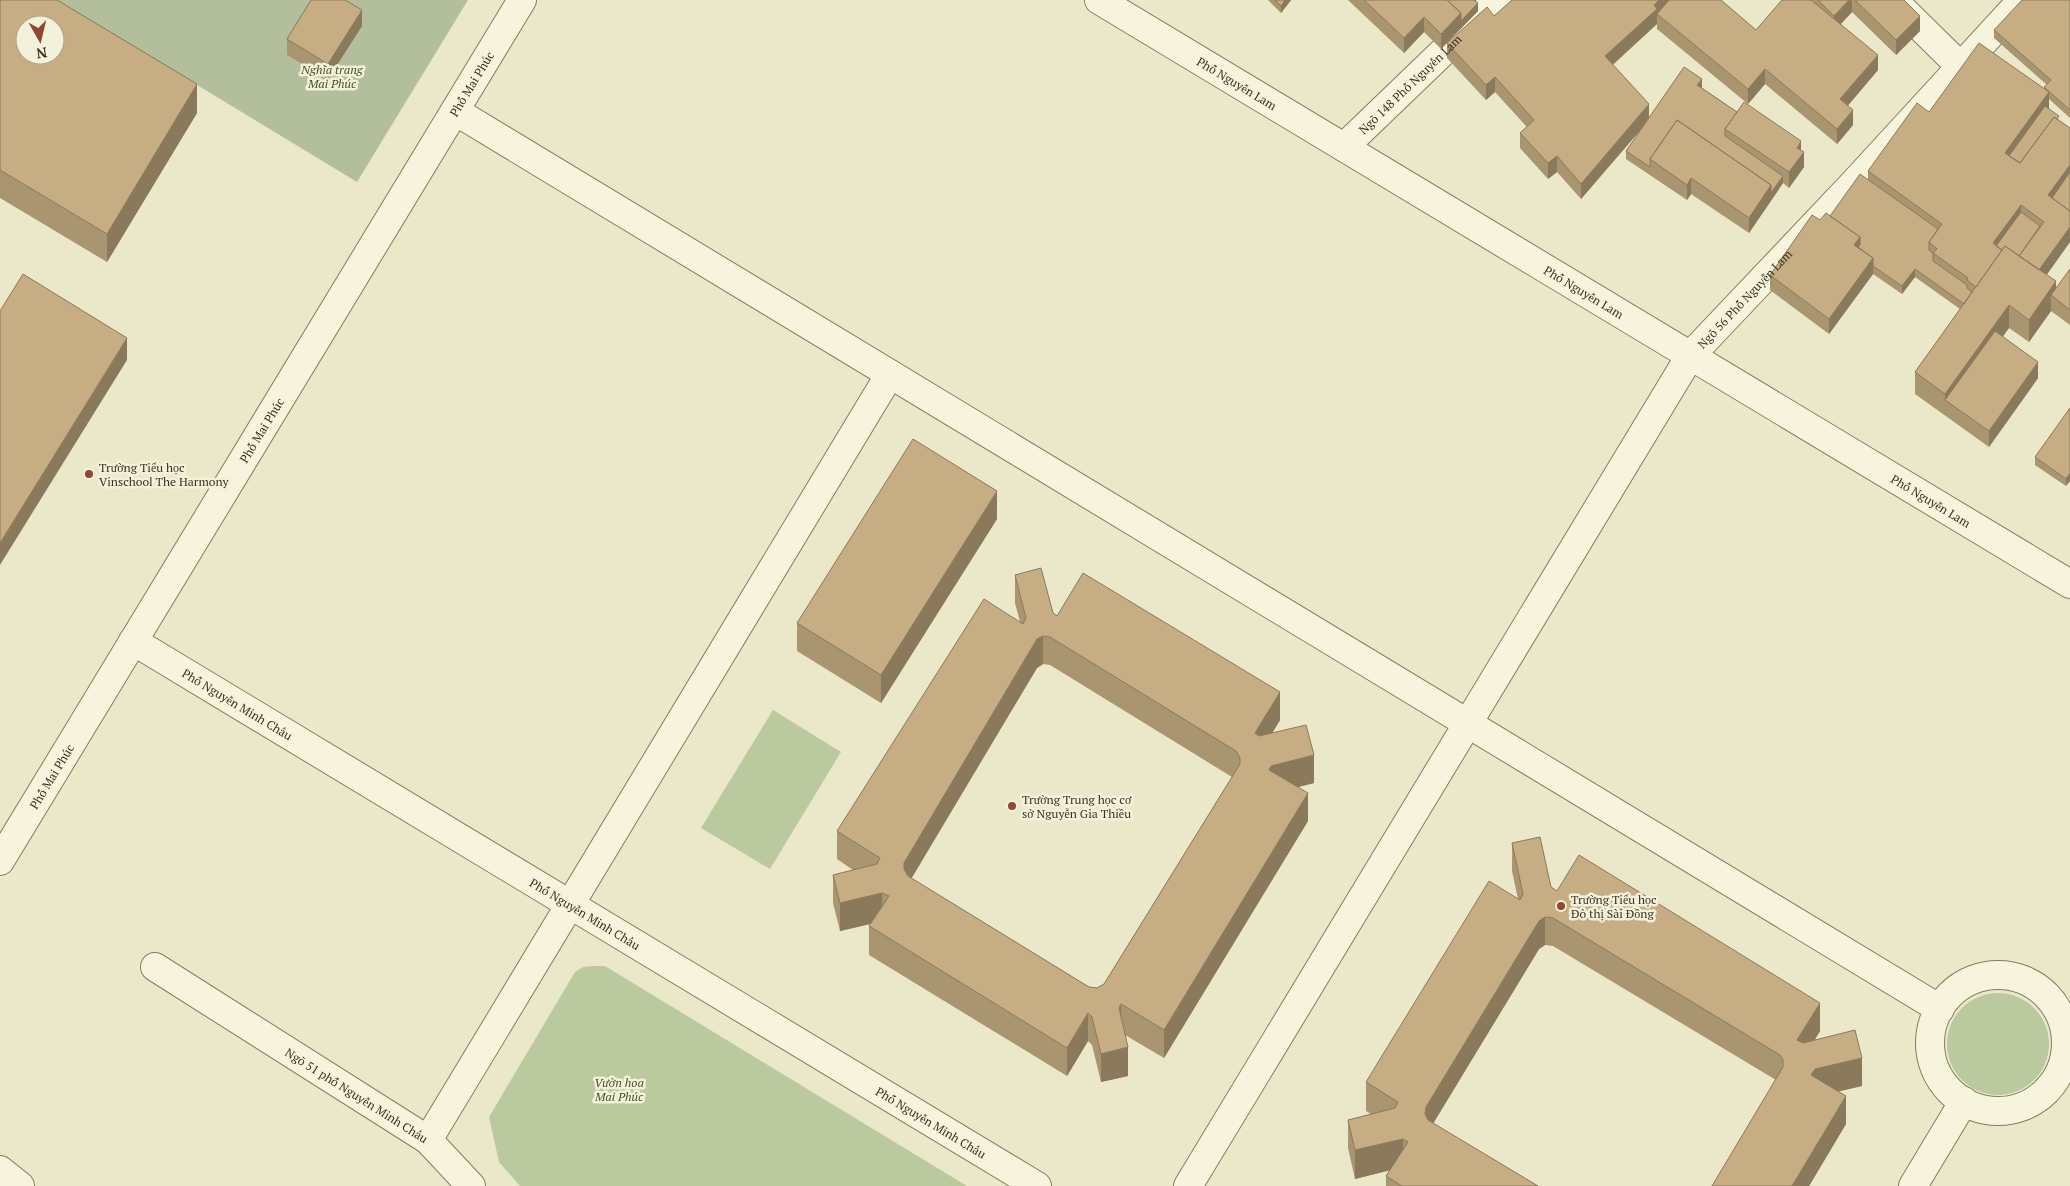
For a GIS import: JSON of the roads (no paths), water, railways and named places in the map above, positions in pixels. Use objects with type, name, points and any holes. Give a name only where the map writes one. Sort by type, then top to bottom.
[{"type":"street","name":"Phố Mai Phúc","points":[[0,861],[522,0]]},
{"type":"street","name":"Phố Nguyễn Lam","points":[[1100,0],[2070,584]]},
{"type":"street","name":"Ngõ 148 Phố Nguyễn Lam","points":[[1344,147],[1497,0]]},
{"type":"street","points":[[1893,0],[1961,67]]},
{"type":"street","name":"Ngõ 56 Phố Nguyễn Lam","points":[[1188,1186],[1690,356],[2022,0]]},
{"type":"street","points":[[455,111],[1940,1009]]},
{"type":"street","name":"Ngõ 51 phố Nguyễn Minh Châu","points":[[155,967],[428,1140],[890,374]]},
{"type":"street","name":"Phố Nguyễn Minh Châu","points":[[133,641],[1037,1186]]},
{"type":"street","points":[[2008,976],[2019,978],[2039,988],[2055,1005],[2064,1025],[2067,1048],[2061,1070],[2049,1089],[2021,1107],[1999,1111],[1976,1107],[1956,1097],[1942,1080],[1930,1049],[1932,1027],[1940,1009],[1948,998],[1965,984],[1986,977],[2008,976]]},
{"type":"street","points":[[1913,1186],[1964,1101]]},
{"type":"street","points":[[428,1140],[471,1186]]},
{"type":"street","points":[[0,1170],[20,1186]]},
{"type":"place","name":"Trường Tiểu học Vinschool The Harmony","points":[[89,474]]},
{"type":"place","name":"Trường Trung học cơ sở Nguyễn Gia Thiều","points":[[1012,806]]},
{"type":"place","name":"Trường Tiểu học Đô thị Sài Đồng","points":[[1561,906]]},
{"type":"park label","name":"Nghĩa trang Mai Phúc","points":[[332,76]]},
{"type":"park label","name":"Vườn hoa Mai Phúc","points":[[619,1089]]}]
